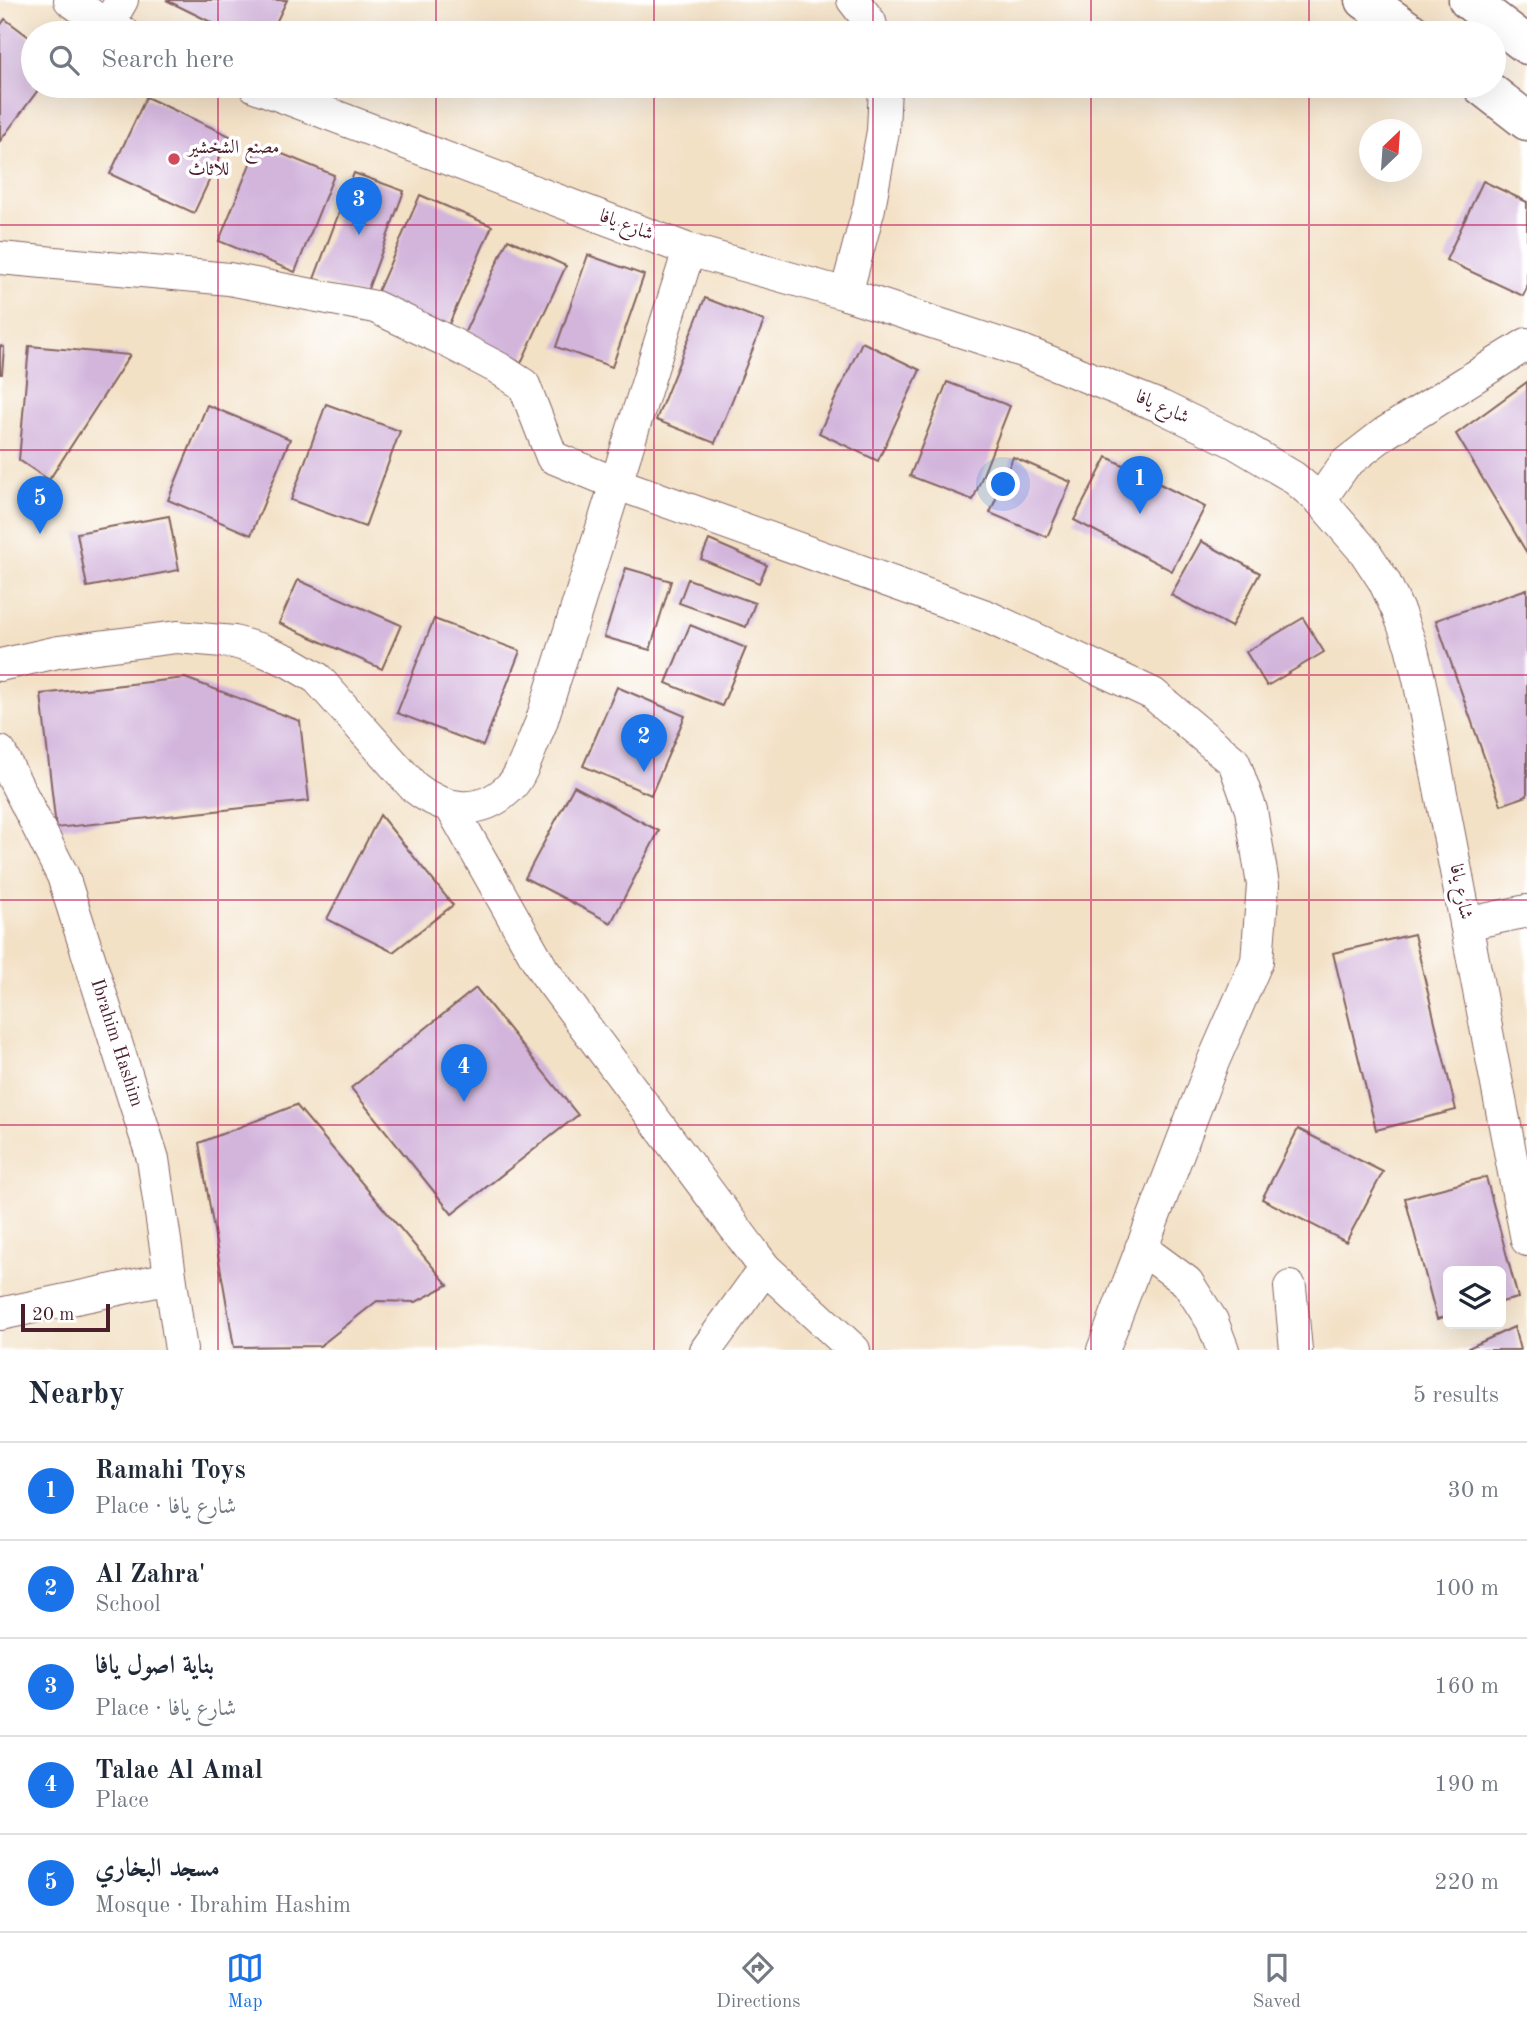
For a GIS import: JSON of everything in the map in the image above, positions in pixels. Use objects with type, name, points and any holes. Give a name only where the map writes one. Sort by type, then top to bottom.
[{"type":"main road","points":[[1365,0],[1395,21]]},
{"type":"main road","points":[[1468,0],[1496,21]]},
{"type":"main road","points":[[1506,29],[1527,45]]},
{"type":"main road","points":[[1497,98],[1527,121]]},
{"type":"street","points":[[70,0],[118,20]]},
{"type":"street","points":[[852,0],[869,21]]},
{"type":"street","name":"شارع يافا","points":[[287,98],[689,250],[846,294],[1025,352],[1162,407],[1264,458],[1293,477],[1320,500],[1358,543],[1384,582],[1410,646],[1419,679],[1527,1240]]},
{"type":"street","points":[[846,294],[869,208],[883,131],[884,98]]},
{"type":"street","points":[[0,664],[58,652],[177,637],[234,642],[288,661],[317,678],[414,787],[429,799],[451,807],[474,807],[496,799],[513,785],[541,723],[689,250]]},
{"type":"street","points":[[0,258],[229,279],[375,307],[443,339],[524,385],[552,457],[615,483],[986,616],[1153,694],[1234,762],[1251,810],[1263,884],[1257,961],[1212,1064],[1103,1350]]},
{"type":"street","points":[[1320,500],[1345,464],[1385,433],[1527,344]]},
{"type":"street","name":"Ibrahim Hashim","points":[[0,752],[63,876],[153,1159],[181,1350]]},
{"type":"street","points":[[451,807],[543,970],[765,1268],[854,1350]]},
{"type":"street","points":[[1466,924],[1527,911]]},
{"type":"street","points":[[1141,1248],[1187,1282],[1212,1321],[1223,1350]]},
{"type":"street","points":[[706,1350],[765,1268]]},
{"type":"street","points":[[0,1314],[170,1278]]},
{"type":"street","points":[[1290,1287],[1296,1350]]},
{"type":"building","points":[[166,0],[287,0],[277,21],[209,21]]},
{"type":"building","points":[[5,19],[21,31],[21,98],[32,98],[0,141],[0,26]]},
{"type":"building","points":[[146,98],[230,136],[194,213],[110,174]]},
{"type":"building","points":[[258,144],[334,175],[295,272],[219,241]]},
{"type":"building","points":[[354,173],[404,191],[365,297],[314,279]]},
{"type":"building","points":[[1483,181],[1527,202],[1527,288],[1523,296],[1446,260]]},
{"type":"building","points":[[420,195],[492,226],[446,331],[374,300]]},
{"type":"building","points":[[508,239],[566,266],[521,363],[463,336]]},
{"type":"building","points":[[588,255],[644,275],[612,367],[556,347]]},
{"type":"building","points":[[705,298],[764,321],[715,443],[656,420]]},
{"type":"building","points":[[862,342],[920,370],[878,461],[819,433]]},
{"type":"building","points":[[0,346],[4,347],[2,374],[0,374]]},
{"type":"building","points":[[29,346],[130,355],[49,480],[19,460]]},
{"type":"building","points":[[947,382],[1010,406],[973,500],[910,476]]},
{"type":"building","points":[[1527,382],[1527,553],[1456,434]]},
{"type":"building","points":[[326,404],[400,431],[365,527],[291,500]]},
{"type":"building","points":[[207,405],[290,439],[251,535],[168,500]]},
{"type":"building","points":[[1013,457],[1071,482],[1047,537],[990,513]]},
{"type":"building","points":[[1107,457],[1205,507],[1172,571],[1074,520]]},
{"type":"building","points":[[169,516],[179,570],[87,587],[77,533]]},
{"type":"building","points":[[709,540],[767,565],[759,583],[701,559]]},
{"type":"building","points":[[1201,541],[1260,573],[1231,627],[1171,595]]},
{"type":"building","points":[[626,568],[671,581],[650,650],[604,637]]},
{"type":"building","points":[[688,579],[755,603],[746,627],[679,603]]},
{"type":"building","points":[[298,580],[401,625],[382,669],[279,623]]},
{"type":"building","points":[[1527,589],[1527,796],[1501,805],[1436,620]]},
{"type":"building","points":[[1303,618],[1324,652],[1267,686],[1246,652]]},
{"type":"building","points":[[434,619],[520,651],[483,746],[397,713]]},
{"type":"building","points":[[690,625],[746,648],[722,706],[666,683]]},
{"type":"building","points":[[185,678],[300,721],[309,801],[56,828],[41,694]]},
{"type":"building","points":[[617,687],[685,716],[651,795],[583,766]]},
{"type":"building","points":[[574,786],[659,831],[611,923],[525,878]]},
{"type":"building","points":[[380,815],[453,905],[393,952],[327,919]]},
{"type":"building","points":[[1414,934],[1456,1110],[1376,1130],[1333,953]]},
{"type":"building","points":[[476,988],[578,1115],[452,1214],[351,1088]]},
{"type":"building","points":[[296,1105],[448,1285],[416,1302],[377,1301],[320,1346],[234,1347],[199,1143]]},
{"type":"building","points":[[1298,1129],[1383,1172],[1346,1242],[1262,1199]]},
{"type":"building","points":[[1486,1177],[1518,1298],[1506,1301],[1506,1266],[1443,1266],[1443,1317],[1437,1319],[1405,1198]]},
{"type":"building","points":[[1514,1327],[1520,1350],[1464,1350]]},
{"type":"place","name":"مصنع الشخشير للاثاث","points":[[174,159]]},
{"type":"place","name":"بناية اصول يافا","points":[[359,235]]},
{"type":"place","name":"Ramahi Toys","points":[[1140,514]]},
{"type":"place","name":"مسجد البخاري","points":[[40,534]]},
{"type":"place","name":"Al Zahra'","points":[[644,772]]},
{"type":"place","name":"Talae Al Amal","points":[[464,1102]]}]
